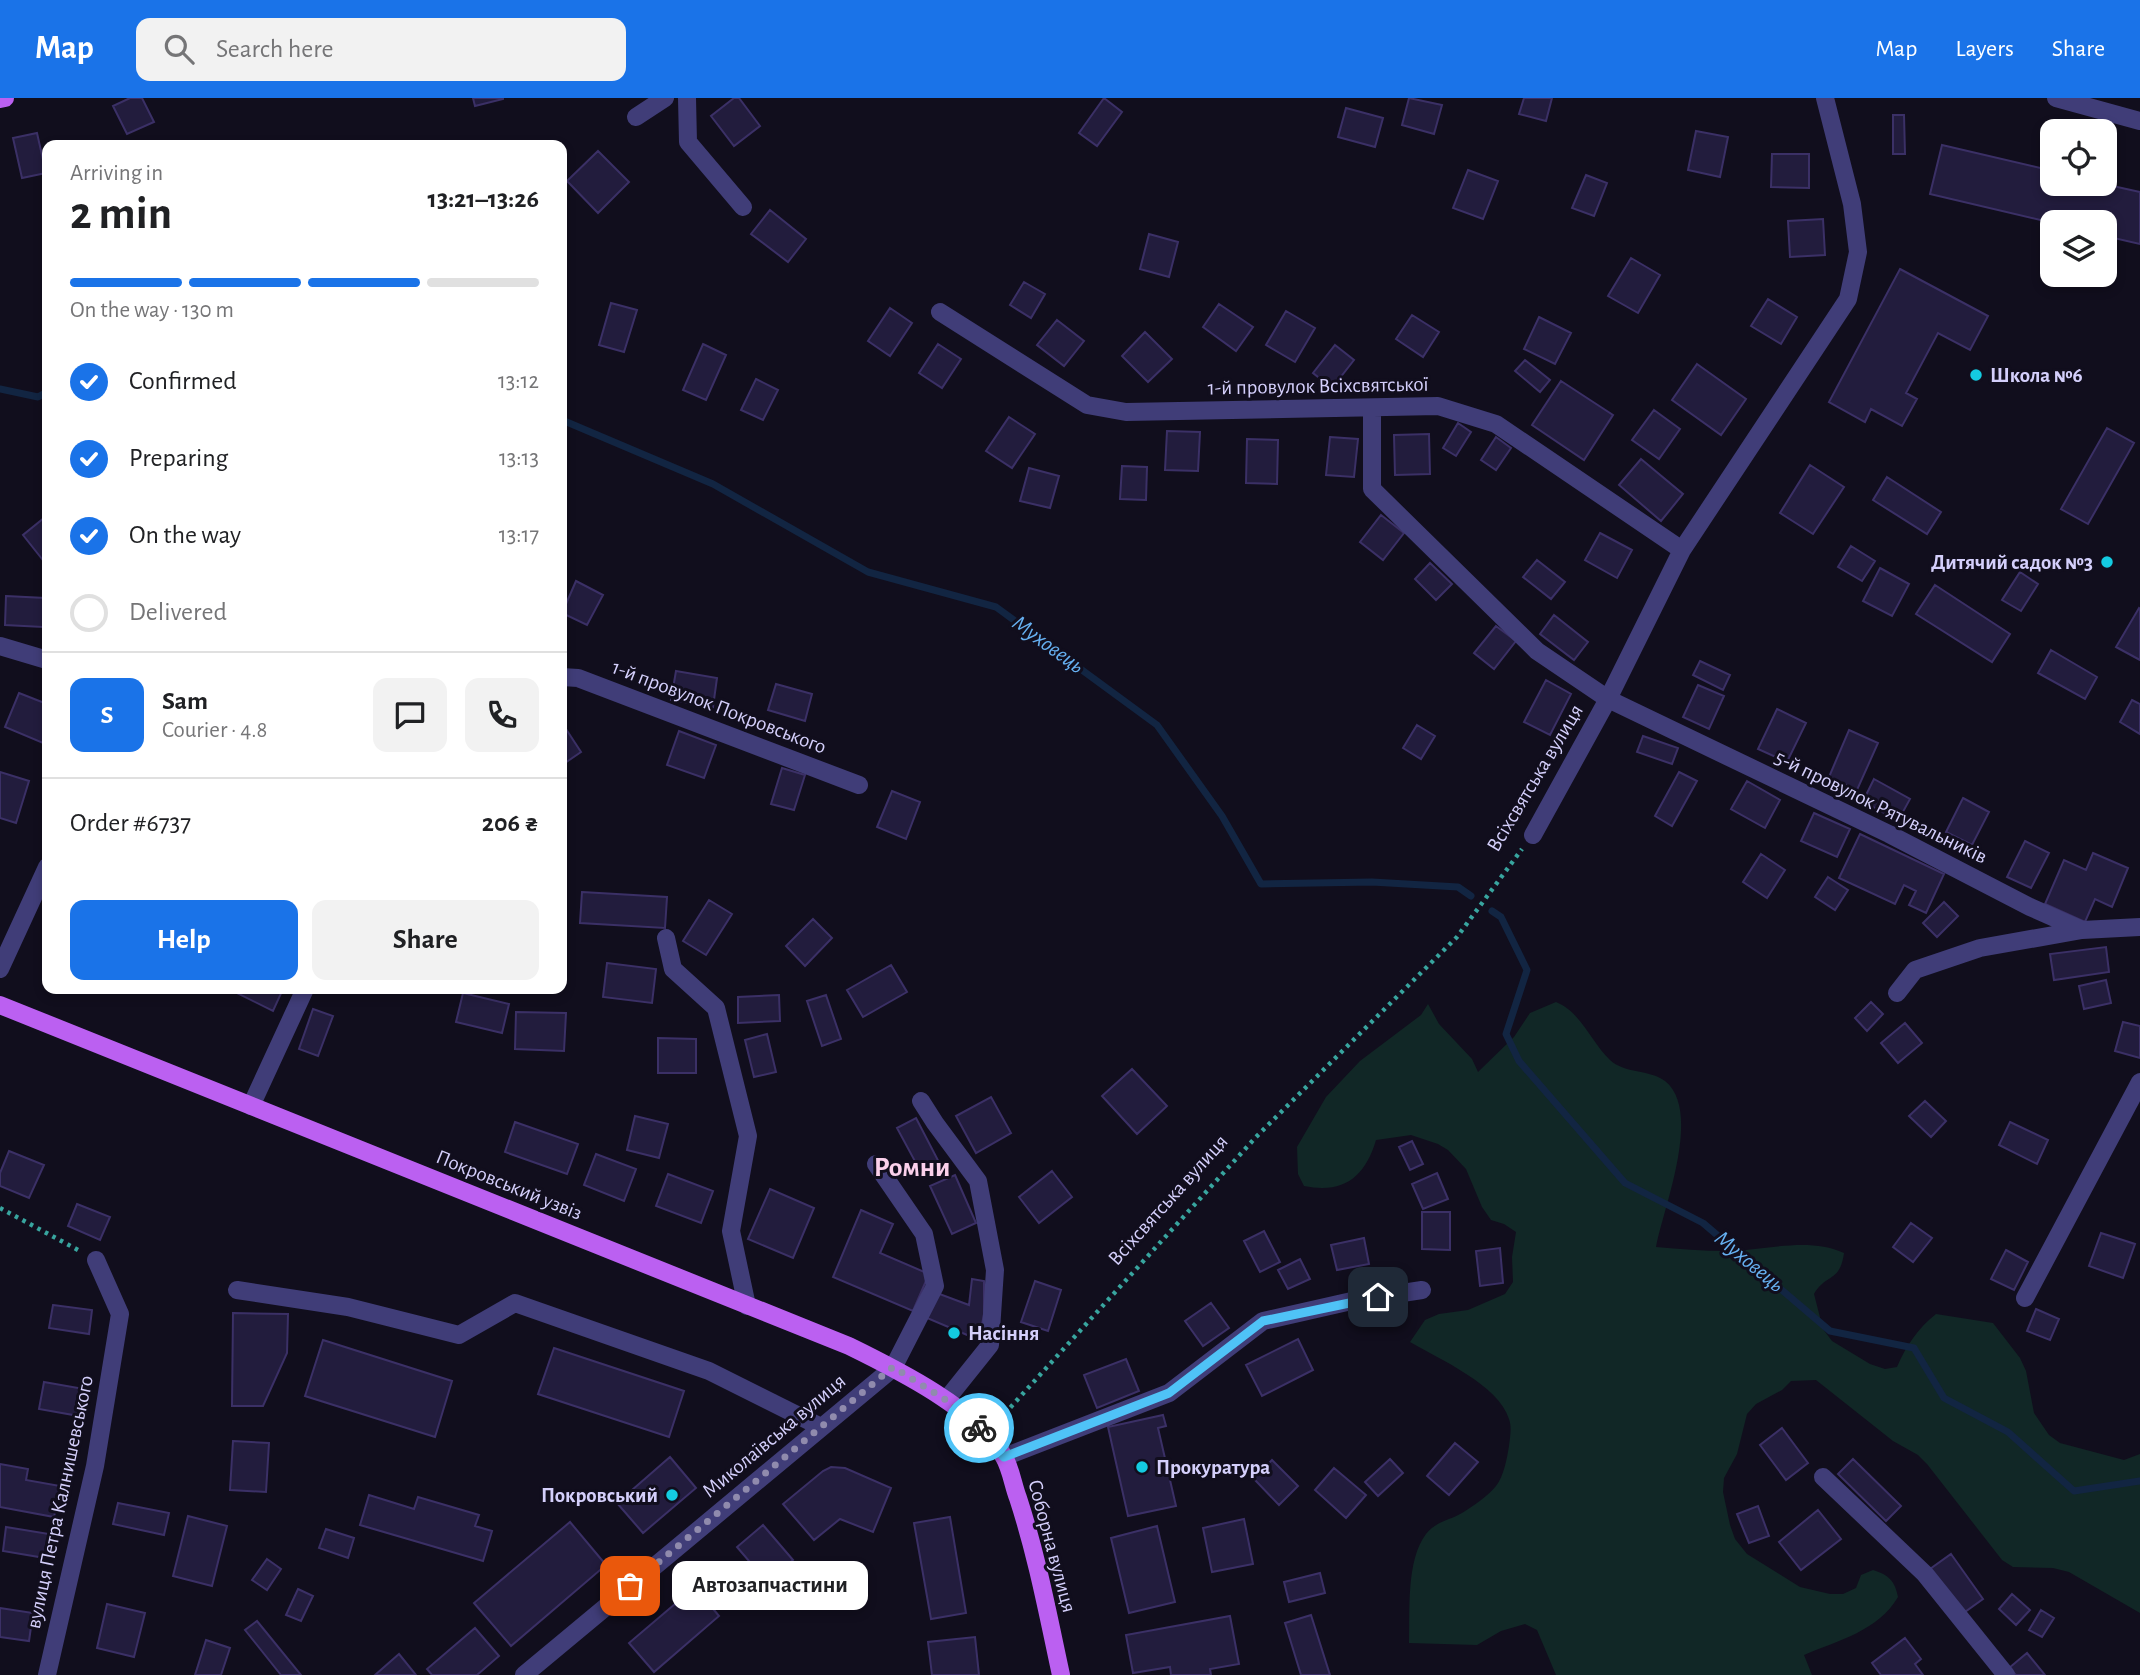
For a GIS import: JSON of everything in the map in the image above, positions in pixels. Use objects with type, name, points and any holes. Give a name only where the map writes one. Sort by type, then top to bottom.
[{"type":"main road","points":[[0,99],[5,98]]},
{"type":"main road","name":"Покровський узвіз","points":[[0,1005],[849,1346],[893,1367],[946,1400],[986,1434]]},
{"type":"main road","name":"Соборна вулиця","points":[[986,1434],[1004,1457],[1032,1541],[1061,1675]]},
{"type":"street","points":[[636,117],[665,98]]},
{"type":"street","points":[[687,98],[688,142],[743,207]]},
{"type":"street","name":"Всіхсвятська вулиця","points":[[1533,835],[1608,699],[1682,550],[1848,299],[1858,252],[1852,204],[1825,98]]},
{"type":"street","points":[[2056,98],[2140,121]]},
{"type":"street","name":"1-й провулок Всіхсвятської","points":[[940,312],[1087,405],[1125,412],[1438,406],[1496,424],[1682,550]]},
{"type":"street","name":"5-й провулок Рятувальників","points":[[1372,408],[1371,489],[1537,651],[1608,699],[1889,834],[2030,908],[2082,930],[2140,927]]},
{"type":"street","points":[[0,646],[42,659]]},
{"type":"street","name":"1-й провулок Покровського","points":[[567,677],[578,678],[859,785]]},
{"type":"street","points":[[0,969],[42,878]]},
{"type":"street","points":[[1897,993],[1915,970],[1980,948],[2082,930]]},
{"type":"street","points":[[666,938],[673,968],[716,1008],[748,1136],[731,1231],[747,1306]]},
{"type":"street","points":[[251,1106],[303,994]]},
{"type":"street","points":[[2025,1298],[2140,1082]]},
{"type":"street","points":[[921,1101],[978,1181],[995,1270],[990,1345],[946,1400]]},
{"type":"street","points":[[876,1164],[924,1234],[935,1286],[893,1367]]},
{"type":"street","name":"вулиця Петра Калнишевського","points":[[47,1675],[95,1466],[120,1314],[96,1260]]},
{"type":"street","points":[[237,1290],[348,1307],[459,1335],[515,1303],[709,1371],[821,1427]]},
{"type":"street","points":[[1004,1457],[1169,1393],[1263,1321],[1356,1300],[1422,1290]]},
{"type":"street","name":"Миколаївська вулиця","points":[[524,1675],[893,1367]]},
{"type":"street","points":[[1823,1477],[1925,1574],[2006,1675]]},
{"type":"path","name":"Всіхсвятська вулиця","points":[[986,1434],[1256,1137],[1457,937],[1533,835]]},
{"type":"path","points":[[0,1208],[96,1260]]},
{"type":"green space","points":[[1556,1002],[1579,1020],[1610,1060],[1623,1067],[1659,1077],[1676,1095],[1681,1114],[1681,1137],[1656,1247],[1726,1251],[1801,1245],[1830,1248],[1844,1253],[1836,1274],[1814,1294],[1823,1329],[1832,1341],[1870,1364],[1885,1369],[1897,1367],[1913,1338],[1936,1314],[1993,1323],[2020,1358],[2026,1371],[2034,1413],[2049,1435],[2060,1443],[2124,1460],[2140,1454],[2140,1613],[2069,1572],[2053,1568],[2013,1567],[2002,1560],[1918,1455],[1893,1441],[1816,1380],[1791,1381],[1782,1390],[1756,1404],[1747,1414],[1737,1454],[1724,1478],[1723,1492],[1735,1539],[1747,1554],[1800,1587],[1843,1594],[1856,1588],[1861,1575],[1873,1570],[1890,1579],[1898,1597],[1890,1609],[1869,1626],[1804,1655],[1812,1675],[1556,1675],[1537,1630],[1525,1624],[1501,1631],[1477,1645],[1409,1643],[1410,1587],[1420,1545],[1434,1527],[1466,1510],[1496,1486],[1505,1467],[1511,1429],[1503,1407],[1481,1384],[1410,1342],[1425,1320],[1439,1314],[1468,1310],[1505,1294],[1513,1282],[1512,1257],[1516,1232],[1491,1220],[1482,1207],[1466,1169],[1448,1150],[1438,1144],[1411,1135],[1376,1140],[1366,1164],[1351,1180],[1341,1185],[1318,1188],[1304,1186],[1298,1174],[1297,1147],[1326,1097],[1360,1061],[1421,1015],[1428,1004],[1439,1024],[1472,1059],[1478,1072],[1514,1037],[1530,1013]]},
{"type":"building","points":[[130,98],[142,98],[154,122],[127,134],[113,106]]},
{"type":"building","points":[[473,98],[503,98],[503,99],[475,106]]},
{"type":"building","points":[[734,98],[739,98],[760,126],[734,146],[711,116]]},
{"type":"building","points":[[1104,98],[1122,112],[1097,146],[1079,133]]},
{"type":"building","points":[[1409,98],[1442,105],[1434,134],[1402,125]]},
{"type":"building","points":[[1524,98],[1552,98],[1546,121],[1519,114]]},
{"type":"building","points":[[1346,108],[1383,118],[1375,147],[1338,137]]},
{"type":"building","points":[[1893,115],[1904,115],[1905,154],[1893,154]]},
{"type":"building","points":[[1696,131],[1728,137],[1720,177],[1688,170]]},
{"type":"building","points":[[37,133],[42,155],[42,174],[22,178],[13,138]]},
{"type":"building","points":[[1942,145],[2040,168],[2040,196],[2117,196],[2117,187],[2140,192],[2140,244],[2117,239],[2117,210],[2040,210],[2040,220],[1930,194]]},
{"type":"building","points":[[598,151],[629,182],[598,213],[567,181]]},
{"type":"building","points":[[1772,154],[1809,154],[1809,188],[1771,187]]},
{"type":"building","points":[[1468,170],[1498,181],[1483,219],[1453,208]]},
{"type":"building","points":[[1586,175],[1607,183],[1594,216],[1572,208]]},
{"type":"building","points":[[770,210],[806,239],[788,262],[751,234]]},
{"type":"building","points":[[1823,219],[1825,255],[1790,257],[1788,221]]},
{"type":"building","points":[[1149,234],[1178,242],[1169,277],[1140,269]]},
{"type":"building","points":[[1631,258],[1660,275],[1638,313],[1608,296]]},
{"type":"building","points":[[1900,269],[1988,316],[1970,350],[1938,333],[1906,393],[1917,399],[1902,426],[1871,409],[1865,422],[1829,402]]},
{"type":"building","points":[[1024,282],[1045,294],[1031,318],[1010,305]]},
{"type":"building","points":[[1768,299],[1797,317],[1781,344],[1751,326]]},
{"type":"building","points":[[611,303],[637,310],[624,352],[599,345]]},
{"type":"building","points":[[1219,304],[1253,327],[1236,351],[1203,327]]},
{"type":"building","points":[[890,308],[912,323],[890,356],[868,341]]},
{"type":"building","points":[[1286,311],[1315,328],[1295,362],[1266,345]]},
{"type":"building","points":[[1412,315],[1439,332],[1423,357],[1396,339]]},
{"type":"building","points":[[1539,317],[1571,333],[1555,364],[1524,349]]},
{"type":"building","points":[[1057,320],[1084,341],[1064,366],[1037,345]]},
{"type":"building","points":[[1145,332],[1172,359],[1148,382],[1122,356]]},
{"type":"building","points":[[703,344],[726,355],[706,400],[683,390]]},
{"type":"building","points":[[938,344],[961,359],[942,388],[919,373]]},
{"type":"building","points":[[1335,345],[1354,360],[1332,388],[1313,373]]},
{"type":"building","points":[[1525,360],[1550,380],[1540,392],[1515,371]]},
{"type":"building","points":[[1697,364],[1746,399],[1721,435],[1672,400]]},
{"type":"building","points":[[756,379],[778,390],[763,420],[741,410]]},
{"type":"building","points":[[1561,381],[1613,415],[1584,460],[1532,425]]},
{"type":"building","points":[[1654,410],[1680,429],[1659,459],[1632,440]]},
{"type":"building","points":[[1009,417],[1035,434],[1012,468],[986,451]]},
{"type":"building","points":[[1458,423],[1471,432],[1456,456],[1443,448]]},
{"type":"building","points":[[2107,428],[2134,443],[2088,524],[2061,509]]},
{"type":"building","points":[[1167,431],[1200,432],[1198,471],[1165,470]]},
{"type":"building","points":[[1429,434],[1430,474],[1395,475],[1394,435]]},
{"type":"building","points":[[1330,437],[1358,439],[1354,477],[1326,475]]},
{"type":"building","points":[[1496,437],[1511,448],[1496,470],[1481,460]]},
{"type":"building","points":[[1247,439],[1278,440],[1277,484],[1246,483]]},
{"type":"building","points":[[1641,459],[1683,494],[1661,521],[1619,485]]},
{"type":"building","points":[[1810,465],[1844,487],[1813,534],[1780,513]]},
{"type":"building","points":[[1122,466],[1147,467],[1146,500],[1120,499]]},
{"type":"building","points":[[1029,468],[1059,476],[1050,508],[1020,501]]},
{"type":"building","points":[[1887,477],[1941,512],[1927,534],[1873,500]]},
{"type":"building","points":[[1381,515],[1404,533],[1383,560],[1360,542]]},
{"type":"building","points":[[42,520],[42,559],[23,535]]},
{"type":"building","points":[[1600,533],[1632,550],[1617,578],[1585,560]]},
{"type":"building","points":[[1851,546],[1875,561],[1862,581],[1838,567]]},
{"type":"building","points":[[1537,560],[1565,582],[1551,599],[1523,577]]},
{"type":"building","points":[[1430,563],[1452,584],[1436,600],[1415,579]]},
{"type":"building","points":[[1880,568],[1909,584],[1892,616],[1863,601]]},
{"type":"building","points":[[2020,572],[2038,584],[2021,611],[2002,600]]},
{"type":"building","points":[[576,581],[603,595],[587,625],[567,615],[567,602]]},
{"type":"building","points":[[1935,585],[2010,634],[1992,662],[1916,614]]},
{"type":"building","points":[[6,596],[42,598],[42,627],[5,625]]},
{"type":"building","points":[[2140,609],[2140,660],[2116,647]]},
{"type":"building","points":[[1554,615],[1588,642],[1574,660],[1540,634]]},
{"type":"building","points":[[1496,626],[1516,641],[1494,669],[1474,653]]},
{"type":"building","points":[[2051,650],[2097,677],[2085,699],[2038,673]]},
{"type":"building","points":[[1700,661],[1730,675],[1723,690],[1693,675]]},
{"type":"building","points":[[676,671],[717,678],[713,707],[671,700]]},
{"type":"building","points":[[1546,680],[1571,694],[1550,735],[1524,722]]},
{"type":"building","points":[[776,684],[812,694],[805,721],[768,710]]},
{"type":"building","points":[[1698,685],[1724,696],[1709,729],[1683,717]]},
{"type":"building","points":[[19,693],[42,702],[42,743],[5,727]]},
{"type":"building","points":[[2132,700],[2140,704],[2140,734],[2120,722]]},
{"type":"building","points":[[1777,709],[1806,723],[1787,762],[1758,749]]},
{"type":"building","points":[[1417,725],[1435,736],[1421,759],[1403,748]]},
{"type":"building","points":[[1849,730],[1878,743],[1857,790],[1829,777]]},
{"type":"building","points":[[567,731],[581,752],[567,762]]},
{"type":"building","points":[[679,731],[716,745],[704,778],[667,765]]},
{"type":"building","points":[[1643,736],[1678,748],[1672,764],[1637,752]]},
{"type":"building","points":[[782,768],[805,775],[794,810],[771,804]]},
{"type":"building","points":[[0,772],[29,781],[16,823],[0,818]]},
{"type":"building","points":[[1679,772],[1697,781],[1672,826],[1655,816]]},
{"type":"building","points":[[1874,779],[1910,799],[1898,821],[1863,801]]},
{"type":"building","points":[[1747,781],[1780,800],[1765,828],[1731,809]]},
{"type":"building","points":[[892,791],[920,802],[906,839],[877,827]]},
{"type":"building","points":[[1963,798],[1989,812],[1972,845],[1946,832]]},
{"type":"building","points":[[1814,813],[1850,829],[1837,857],[1801,841]]},
{"type":"building","points":[[1860,834],[1944,874],[1926,913],[1909,905],[1916,891],[1904,885],[1895,904],[1839,878]]},
{"type":"building","points":[[2025,841],[2049,853],[2031,888],[2007,877]]},
{"type":"building","points":[[2093,853],[2128,868],[2112,907],[2095,899],[2085,922],[2045,904],[2064,860],[2086,870]]},
{"type":"building","points":[[1761,854],[1785,870],[1767,898],[1743,882]]},
{"type":"building","points":[[1828,877],[1848,890],[1835,910],[1815,897]]},
{"type":"building","points":[[582,892],[667,897],[665,928],[580,923]]},
{"type":"building","points":[[709,900],[732,914],[706,955],[683,941]]},
{"type":"building","points":[[1944,902],[1958,916],[1937,937],[1923,923]]},
{"type":"building","points":[[813,919],[832,938],[805,966],[786,946]]},
{"type":"building","points":[[2106,947],[2109,972],[2054,980],[2050,954]]},
{"type":"building","points":[[607,963],[656,969],[652,1003],[603,997]]},
{"type":"building","points":[[891,965],[907,992],[863,1017],[847,990]]},
{"type":"building","points":[[2106,980],[2111,1003],[2084,1009],[2079,986]]},
{"type":"building","points":[[239,994],[281,994],[273,1011]]},
{"type":"building","points":[[463,994],[509,1004],[502,1033],[456,1022]]},
{"type":"building","points":[[779,995],[780,1021],[738,1023],[738,997]]},
{"type":"building","points":[[826,995],[841,1039],[822,1046],[807,1001]]},
{"type":"building","points":[[1871,1002],[1883,1014],[1867,1031],[1855,1018]]},
{"type":"building","points":[[313,1009],[333,1016],[318,1056],[299,1049]]},
{"type":"building","points":[[516,1012],[566,1013],[564,1051],[515,1049]]},
{"type":"building","points":[[2123,1022],[2140,1026],[2140,1058],[2115,1051]]},
{"type":"building","points":[[1905,1023],[1922,1043],[1898,1063],[1881,1043]]},
{"type":"building","points":[[767,1034],[776,1072],[754,1077],[745,1040]]},
{"type":"building","points":[[658,1038],[696,1039],[696,1073],[658,1073]]},
{"type":"building","points":[[1132,1069],[1167,1106],[1137,1134],[1102,1096]]},
{"type":"building","points":[[991,1097],[1011,1133],[976,1153],[956,1116]]},
{"type":"building","points":[[1925,1101],[1946,1121],[1931,1137],[1909,1116]]},
{"type":"building","points":[[635,1116],[668,1124],[659,1158],[627,1150]]},
{"type":"building","points":[[916,1118],[942,1168],[924,1178],[897,1128]]},
{"type":"building","points":[[515,1122],[578,1144],[567,1174],[505,1152]]},
{"type":"building","points":[[2010,1122],[2048,1140],[2037,1164],[1999,1145]]},
{"type":"building","points":[[1412,1141],[1423,1164],[1410,1170],[1399,1147]]},
{"type":"building","points":[[9,1151],[44,1165],[29,1198],[0,1186],[0,1173]]},
{"type":"building","points":[[596,1154],[636,1169],[624,1201],[584,1185]]},
{"type":"building","points":[[1052,1171],[1072,1197],[1039,1223],[1019,1197]]},
{"type":"building","points":[[1437,1173],[1448,1199],[1423,1209],[1412,1184]]},
{"type":"building","points":[[668,1174],[713,1191],[701,1223],[656,1206]]},
{"type":"building","points":[[955,1175],[976,1223],[952,1234],[930,1186]]},
{"type":"building","points":[[770,1189],[814,1208],[793,1258],[748,1239]]},
{"type":"building","points":[[77,1204],[110,1217],[100,1240],[68,1226]]},
{"type":"building","points":[[861,1210],[893,1224],[880,1253],[929,1274],[913,1311],[833,1277]]},
{"type":"building","points":[[1422,1212],[1450,1212],[1450,1250],[1422,1249]]},
{"type":"building","points":[[1911,1223],[1932,1238],[1913,1262],[1893,1247]]},
{"type":"building","points":[[1264,1231],[1280,1262],[1260,1272],[1244,1241]]},
{"type":"building","points":[[2101,1233],[2135,1244],[2123,1278],[2089,1266]]},
{"type":"building","points":[[1364,1238],[1369,1264],[1337,1270],[1331,1245]]},
{"type":"building","points":[[1500,1248],[1503,1283],[1480,1286],[1476,1251]]},
{"type":"building","points":[[2006,1250],[2028,1262],[2014,1290],[1991,1279]]},
{"type":"building","points":[[1300,1259],[1310,1279],[1288,1289],[1278,1270]]},
{"type":"building","points":[[972,1279],[984,1281],[984,1314],[979,1340],[927,1318],[937,1293],[969,1305]]},
{"type":"building","points":[[1035,1281],[1061,1290],[1048,1331],[1021,1322]]},
{"type":"building","points":[[1211,1303],[1229,1328],[1203,1346],[1185,1321]]},
{"type":"building","points":[[53,1305],[92,1310],[89,1334],[49,1328]]},
{"type":"building","points":[[2036,1309],[2059,1319],[2050,1340],[2027,1331]]},
{"type":"building","points":[[233,1313],[288,1314],[287,1353],[263,1406],[232,1406]]},
{"type":"building","points":[[1298,1339],[1313,1370],[1262,1396],[1246,1365]]},
{"type":"building","points":[[323,1340],[452,1381],[435,1437],[305,1396]]},
{"type":"building","points":[[554,1348],[684,1391],[669,1437],[538,1394]]},
{"type":"building","points":[[1126,1359],[1139,1391],[1097,1408],[1084,1375]]},
{"type":"building","points":[[44,1382],[84,1389],[79,1416],[39,1409]]},
{"type":"building","name":"Прокуратура","points":[[1163,1415],[1166,1426],[1158,1428],[1176,1506],[1128,1516],[1108,1427]]},
{"type":"building","points":[[1782,1428],[1808,1463],[1786,1480],[1760,1445]]},
{"type":"building","points":[[233,1441],[269,1443],[266,1492],[230,1490]]},
{"type":"building","points":[[1455,1443],[1478,1462],[1449,1495],[1427,1476]]},
{"type":"building","points":[[670,1457],[696,1488],[643,1533],[617,1503]]},
{"type":"building","points":[[1390,1459],[1403,1473],[1378,1496],[1365,1482]]},
{"type":"building","points":[[1853,1459],[1901,1506],[1886,1521],[1838,1474]]},
{"type":"building","points":[[1272,1460],[1298,1486],[1279,1505],[1254,1479]]},
{"type":"building","points":[[0,1464],[28,1469],[26,1480],[60,1486],[54,1517],[0,1507]]},
{"type":"building","points":[[831,1467],[845,1468],[891,1488],[873,1532],[840,1519],[814,1540],[783,1504]]},
{"type":"building","points":[[1334,1468],[1366,1495],[1346,1518],[1315,1490]]},
{"type":"building","points":[[369,1495],[414,1509],[418,1497],[479,1515],[475,1526],[492,1531],[483,1561],[360,1525]]},
{"type":"building","points":[[118,1503],[169,1513],[164,1535],[113,1524]]},
{"type":"building","points":[[1758,1506],[1769,1536],[1749,1543],[1737,1514]]},
{"type":"building","points":[[1818,1510],[1841,1539],[1801,1570],[1779,1542]]},
{"type":"building","points":[[188,1516],[227,1526],[212,1586],[173,1576]]},
{"type":"building","points":[[950,1517],[966,1613],[931,1619],[914,1523]]},
{"type":"building","points":[[1244,1519],[1253,1564],[1212,1572],[1203,1528]]},
{"type":"building","points":[[570,1522],[606,1565],[511,1646],[474,1603]]},
{"type":"building","points":[[763,1525],[793,1560],[767,1582],[737,1547]]},
{"type":"building","points":[[1157,1526],[1175,1602],[1129,1613],[1111,1538]]},
{"type":"building","points":[[6,1527],[49,1534],[45,1558],[3,1551]]},
{"type":"building","points":[[326,1529],[354,1538],[348,1558],[319,1548]]},
{"type":"building","points":[[1951,1554],[1983,1599],[1962,1614],[1930,1569]]},
{"type":"building","points":[[267,1559],[281,1569],[267,1590],[252,1580]]},
{"type":"building","points":[[1320,1573],[1325,1593],[1289,1602],[1284,1582]]},
{"type":"building","points":[[695,1587],[719,1616],[654,1672],[629,1643]]},
{"type":"building","points":[[298,1589],[313,1596],[301,1621],[286,1615]]},
{"type":"building","points":[[2012,1594],[2030,1610],[2016,1625],[1999,1609]]},
{"type":"building","points":[[107,1604],[145,1613],[134,1657],[97,1648]]},
{"type":"building","points":[[0,1608],[33,1613],[29,1641],[0,1637]]},
{"type":"building","points":[[2041,1610],[2054,1618],[2042,1637],[2029,1630]]},
{"type":"building","points":[[1311,1615],[1330,1675],[1301,1675],[1285,1623]]},
{"type":"building","points":[[1230,1616],[1239,1664],[1210,1669],[1211,1675],[1171,1675],[1170,1667],[1133,1673],[1126,1635]]},
{"type":"building","points":[[257,1621],[301,1675],[281,1675],[245,1630]]},
{"type":"building","points":[[475,1628],[499,1656],[477,1675],[432,1675],[427,1669]]},
{"type":"building","points":[[975,1637],[979,1675],[932,1675],[928,1642]]},
{"type":"building","points":[[1905,1638],[1921,1659],[1915,1664],[1923,1675],[1881,1675],[1872,1663]]},
{"type":"building","points":[[206,1640],[230,1648],[221,1675],[195,1675]]},
{"type":"building","points":[[2027,1653],[2045,1675],[2016,1675],[2009,1668]]},
{"type":"building","points":[[399,1654],[416,1675],[375,1675]]},
{"type":"waterway","name":"Муховець","points":[[0,389],[38,397],[42,395]]},
{"type":"waterway","name":"Муховець","points":[[567,422],[713,484],[868,572],[996,607],[1157,725],[1222,816],[1261,884],[1372,882],[1458,887],[1471,896]]},
{"type":"waterway","name":"Муховець","points":[[1492,911],[1501,917],[1527,970],[1506,1034],[1519,1061],[1625,1183],[1703,1223],[1830,1331],[1914,1348],[1944,1398],[2008,1432],[2074,1491],[2140,1481]]},
{"type":"way so far","points":[[630,1586],[893,1367],[946,1400],[979,1428]]},
{"type":"place","name":"Школа №6","points":[[1976,375]]},
{"type":"place","name":"Дитячий садок №3","points":[[2107,562]]},
{"type":"place","name":"Насіння","points":[[954,1333]]},
{"type":"place","name":"Прокуратура","points":[[1142,1467]]},
{"type":"place","name":"Покровський","points":[[672,1495]]},
{"type":"place","name":"Автозапчастини","points":[[630,1586]]},
{"type":"district","name":"Ромни","points":[[912,1168]]},
{"type":"route","points":[[979,1428],[1004,1457],[1169,1393],[1263,1321],[1378,1297]]}]
